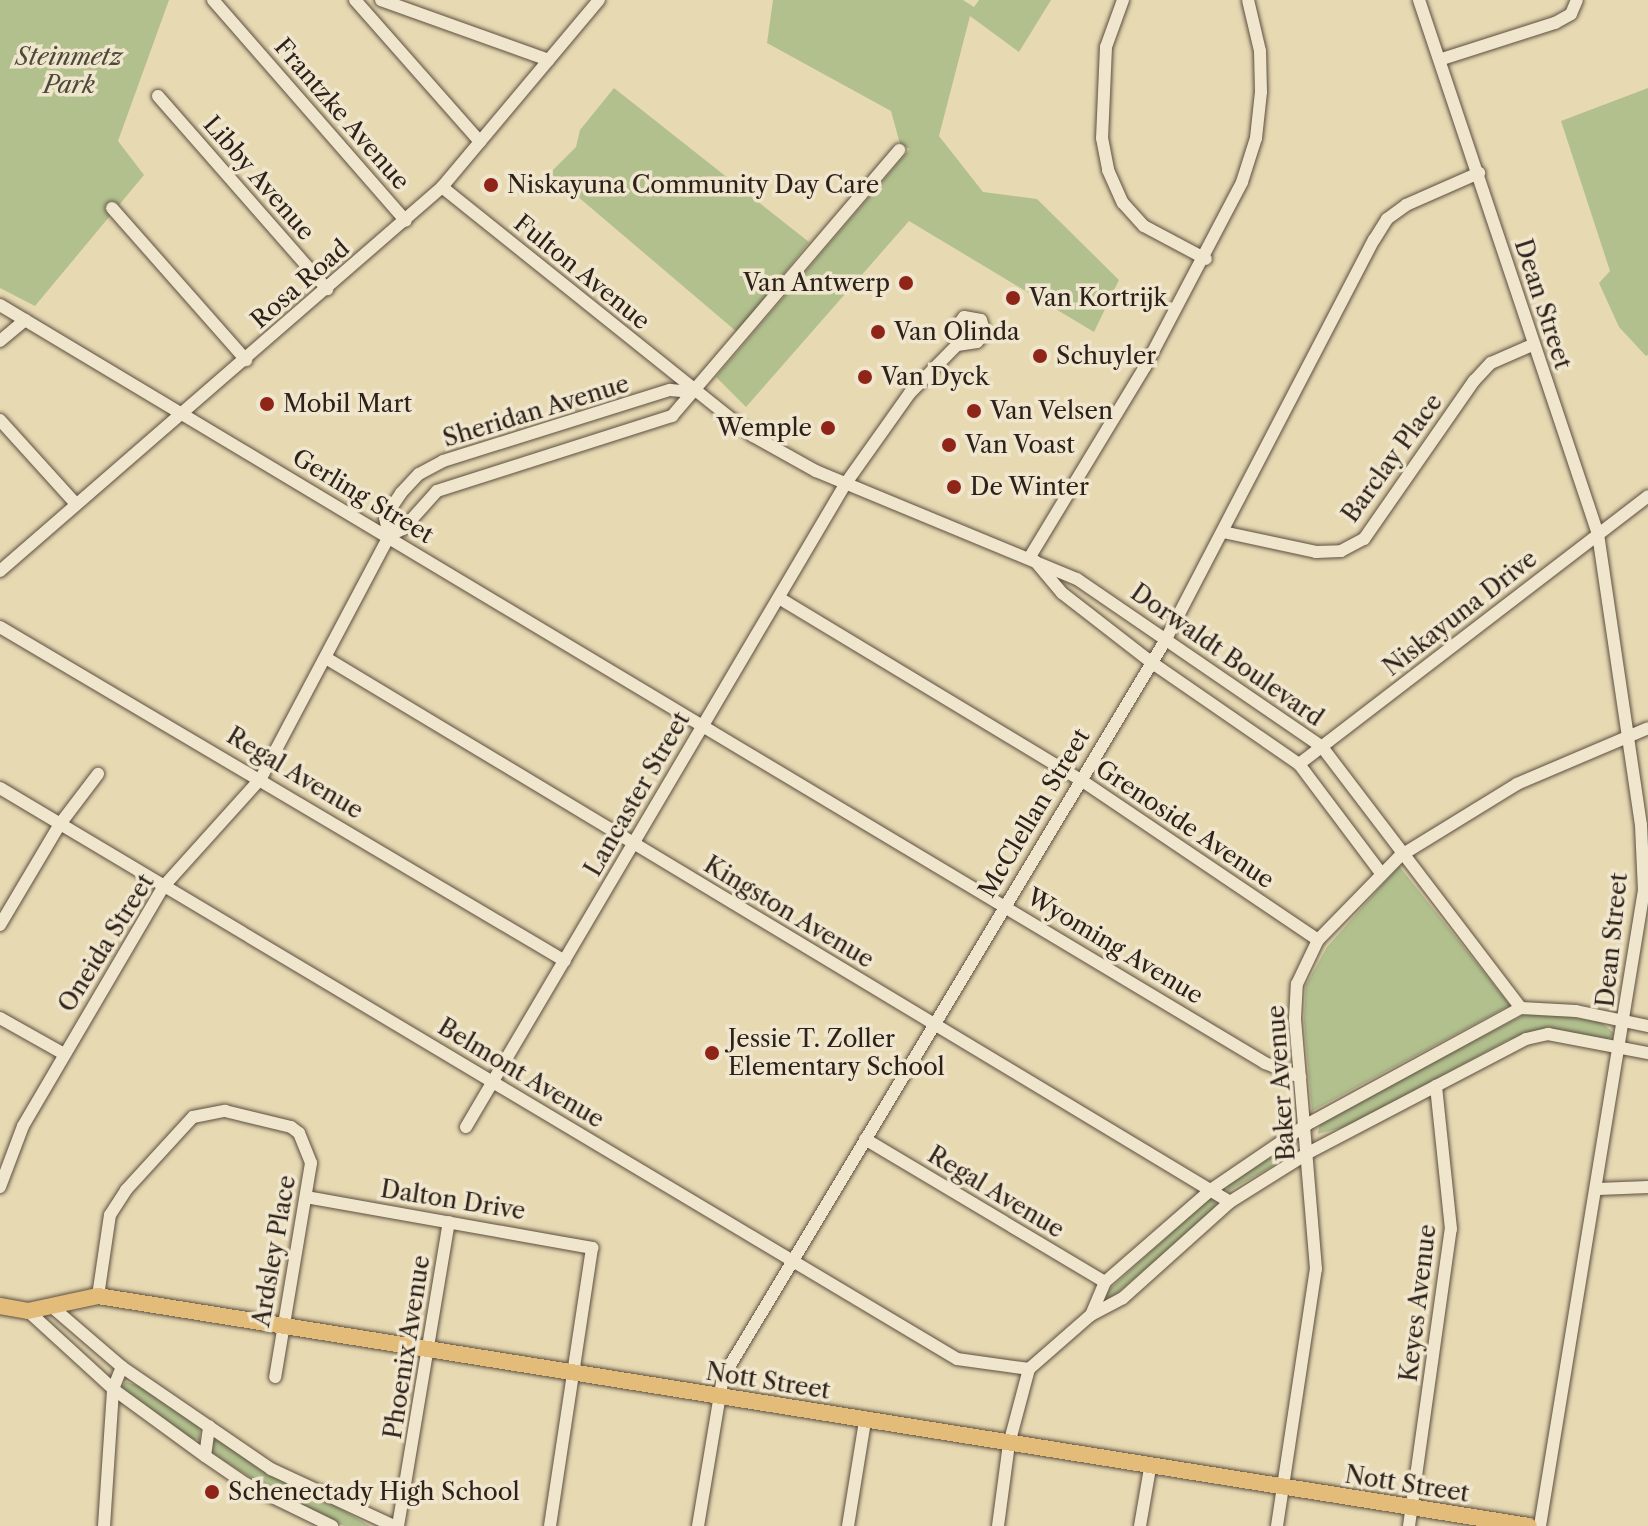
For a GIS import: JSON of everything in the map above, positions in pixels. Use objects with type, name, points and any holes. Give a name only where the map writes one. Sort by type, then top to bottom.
[{"type":"main road","name":"Nott Street","points":[[0,1306],[28,1311],[98,1296],[1284,1489],[1410,1518],[1529,1526]]},
{"type":"street","name":"Frantzke Avenue","points":[[213,0],[406,221]]},
{"type":"street","points":[[355,0],[480,142]]},
{"type":"street","points":[[383,0],[549,60]]},
{"type":"street","name":"Rosa Road","points":[[0,571],[75,503],[184,415],[442,187],[599,0]]},
{"type":"street","points":[[1123,0],[1106,47],[1102,126],[1108,170],[1123,203],[1144,226],[1206,259]]},
{"type":"street","points":[[1031,555],[1206,259],[1242,182],[1256,138],[1260,51],[1248,0]]},
{"type":"street","name":"Dean Street","points":[[1419,0],[1442,59],[1532,345],[1598,534],[1625,737],[1641,825],[1644,890],[1598,1189],[1540,1526]]},
{"type":"street","points":[[1442,59],[1555,23],[1571,14],[1577,0]]},
{"type":"street","name":"Libby Avenue","points":[[158,96],[327,289]]},
{"type":"street","name":"Sheridan Avenue","points":[[326,658],[389,536],[403,529],[437,491],[672,416],[899,150]]},
{"type":"street","name":"McClellan Street","points":[[698,1526],[723,1377],[1166,639],[1387,219],[1479,173]]},
{"type":"street","name":"Fulton Avenue","points":[[442,187],[693,392]]},
{"type":"street","points":[[112,208],[246,360]]},
{"type":"street","name":"Gerling Street","points":[[0,305],[702,725]]},
{"type":"street","points":[[0,341],[25,320]]},
{"type":"street","name":"Lancaster Street","points":[[466,1127],[846,483],[910,393],[957,345]]},
{"type":"street","name":"Barclay Place","points":[[1223,532],[1316,552],[1341,551],[1364,539],[1474,381],[1491,363],[1532,345]]},
{"type":"street","name":"Sheridan Avenue","points":[[389,536],[385,517],[401,493],[419,474],[443,461],[670,390],[693,392]]},
{"type":"street","name":"Dorwaldt Boulevard","points":[[693,392],[753,436],[846,483],[1031,555],[1077,579],[1322,747],[1400,856],[1521,1008]]},
{"type":"street","points":[[0,420],[75,503]]},
{"type":"street","name":"Niskayuna Drive","points":[[1299,764],[1648,496]]},
{"type":"street","name":"Dorwaldt Boulevard","points":[[1031,555],[1062,593],[1151,662],[1299,764],[1380,872]]},
{"type":"street","name":"Grenoside Avenue","points":[[779,598],[1081,780],[1318,940]]},
{"type":"street","name":"Regal Avenue","points":[[0,627],[261,778],[565,961]]},
{"type":"street","name":"Oneida Street","points":[[0,1187],[23,1126],[163,887],[261,778],[326,658]]},
{"type":"street","name":"Kingston Avenue","points":[[326,658],[1230,1202]]},
{"type":"street","name":"Wyoming Avenue","points":[[702,725],[1265,1063],[1300,1077]]},
{"type":"street","name":"Baker Avenue","points":[[1277,1526],[1316,1269],[1300,1077],[1297,984],[1318,940],[1380,872],[1400,856],[1517,784],[1648,728]]},
{"type":"street","points":[[0,925],[60,824],[98,774]]},
{"type":"street","name":"Belmont Avenue","points":[[0,788],[957,1359],[1029,1369]]},
{"type":"street","points":[[1091,1315],[1105,1282],[1212,1189],[1306,1125],[1521,1008],[1576,1011],[1624,1024],[1648,1026]]},
{"type":"street","points":[[0,1018],[64,1054]]},
{"type":"street","points":[[998,1526],[1009,1444],[1029,1369],[1091,1315],[1123,1298],[1230,1202],[1308,1153],[1507,1047],[1548,1034],[1648,1053]]},
{"type":"street","name":"Keyes Avenue","points":[[1410,1518],[1451,1229],[1436,1086]]},
{"type":"street","name":"Ardsley Place","points":[[98,1296],[110,1215],[126,1190],[193,1117],[225,1111],[299,1133],[311,1163],[275,1377]]},
{"type":"street","name":"Regal Avenue","points":[[865,1139],[1105,1282]]},
{"type":"street","points":[[1598,1189],[1648,1187]]},
{"type":"street","name":"Dalton Drive","points":[[306,1197],[592,1248],[575,1374]]},
{"type":"street","name":"Phoenix Avenue","points":[[396,1526],[429,1351],[449,1222]]},
{"type":"street","points":[[51,1306],[122,1367],[271,1469],[378,1523],[396,1526]]},
{"type":"street","points":[[28,1311],[113,1389],[205,1456],[246,1484],[332,1526]]},
{"type":"street","points":[[61,1344],[72,1325]]},
{"type":"street","points":[[104,1526],[113,1389],[122,1367]]},
{"type":"street","points":[[550,1526],[575,1374]]},
{"type":"street","points":[[848,1526],[865,1421]]},
{"type":"street","points":[[205,1456],[209,1426]]},
{"type":"street","points":[[1140,1526],[1150,1468]]},
{"type":"green space","name":"Steinmetz Park","points":[[0,0],[169,0],[118,141],[144,175],[35,306],[0,288]]},
{"type":"green space","points":[[773,0],[963,0],[974,7],[979,0],[1051,0],[1019,52],[970,16],[939,136],[983,192],[1037,199],[1119,280],[1094,332],[909,221],[746,407],[716,377],[910,149],[900,144],[891,111],[767,43]]},
{"type":"green space","points":[[614,88],[809,242],[737,332],[550,173],[576,147],[580,130]]},
{"type":"green space","points":[[1648,88],[1646,356],[1619,327],[1599,283],[1610,271],[1561,121]]},
{"type":"green space","points":[[1399,866],[1510,1005],[1312,1111],[1304,1020],[1306,985],[1327,947]]},
{"type":"green space","points":[[1531,1011],[1601,1022],[1615,1034],[1605,1041],[1539,1030],[1508,1040],[1348,1126],[1318,1134],[1320,1122]]},
{"type":"green space","points":[[1292,1140],[1299,1151],[1227,1192],[1228,1183]]},
{"type":"green space","points":[[1209,1198],[1215,1200],[1216,1210],[1111,1298],[1101,1297]]},
{"type":"green space","points":[[126,1382],[143,1387],[199,1427],[200,1440],[190,1439],[126,1391],[122,1387]]},
{"type":"green space","points":[[213,1440],[222,1440],[370,1526],[344,1526],[284,1499],[212,1453]]},
{"type":"place","name":"Niskayuna Community Day Care","points":[[491,185]]},
{"type":"place","name":"Van Antwerp","points":[[906,283]]},
{"type":"place","name":"Van Kortrijk","points":[[1013,298]]},
{"type":"place","name":"Van Olinda","points":[[878,332]]},
{"type":"place","name":"Schuyler","points":[[1040,356]]},
{"type":"place","name":"Van Dyck","points":[[865,377]]},
{"type":"place","name":"Mobil Mart","points":[[267,404]]},
{"type":"place","name":"Van Velsen","points":[[974,411]]},
{"type":"place","name":"Wemple","points":[[828,428]]},
{"type":"place","name":"Van Voast","points":[[949,445]]},
{"type":"place","name":"De Winter","points":[[954,487]]},
{"type":"place","name":"Jessie T. Zoller Elementary School","points":[[712,1053]]},
{"type":"place","name":"Schenectady High School","points":[[212,1492]]}]
